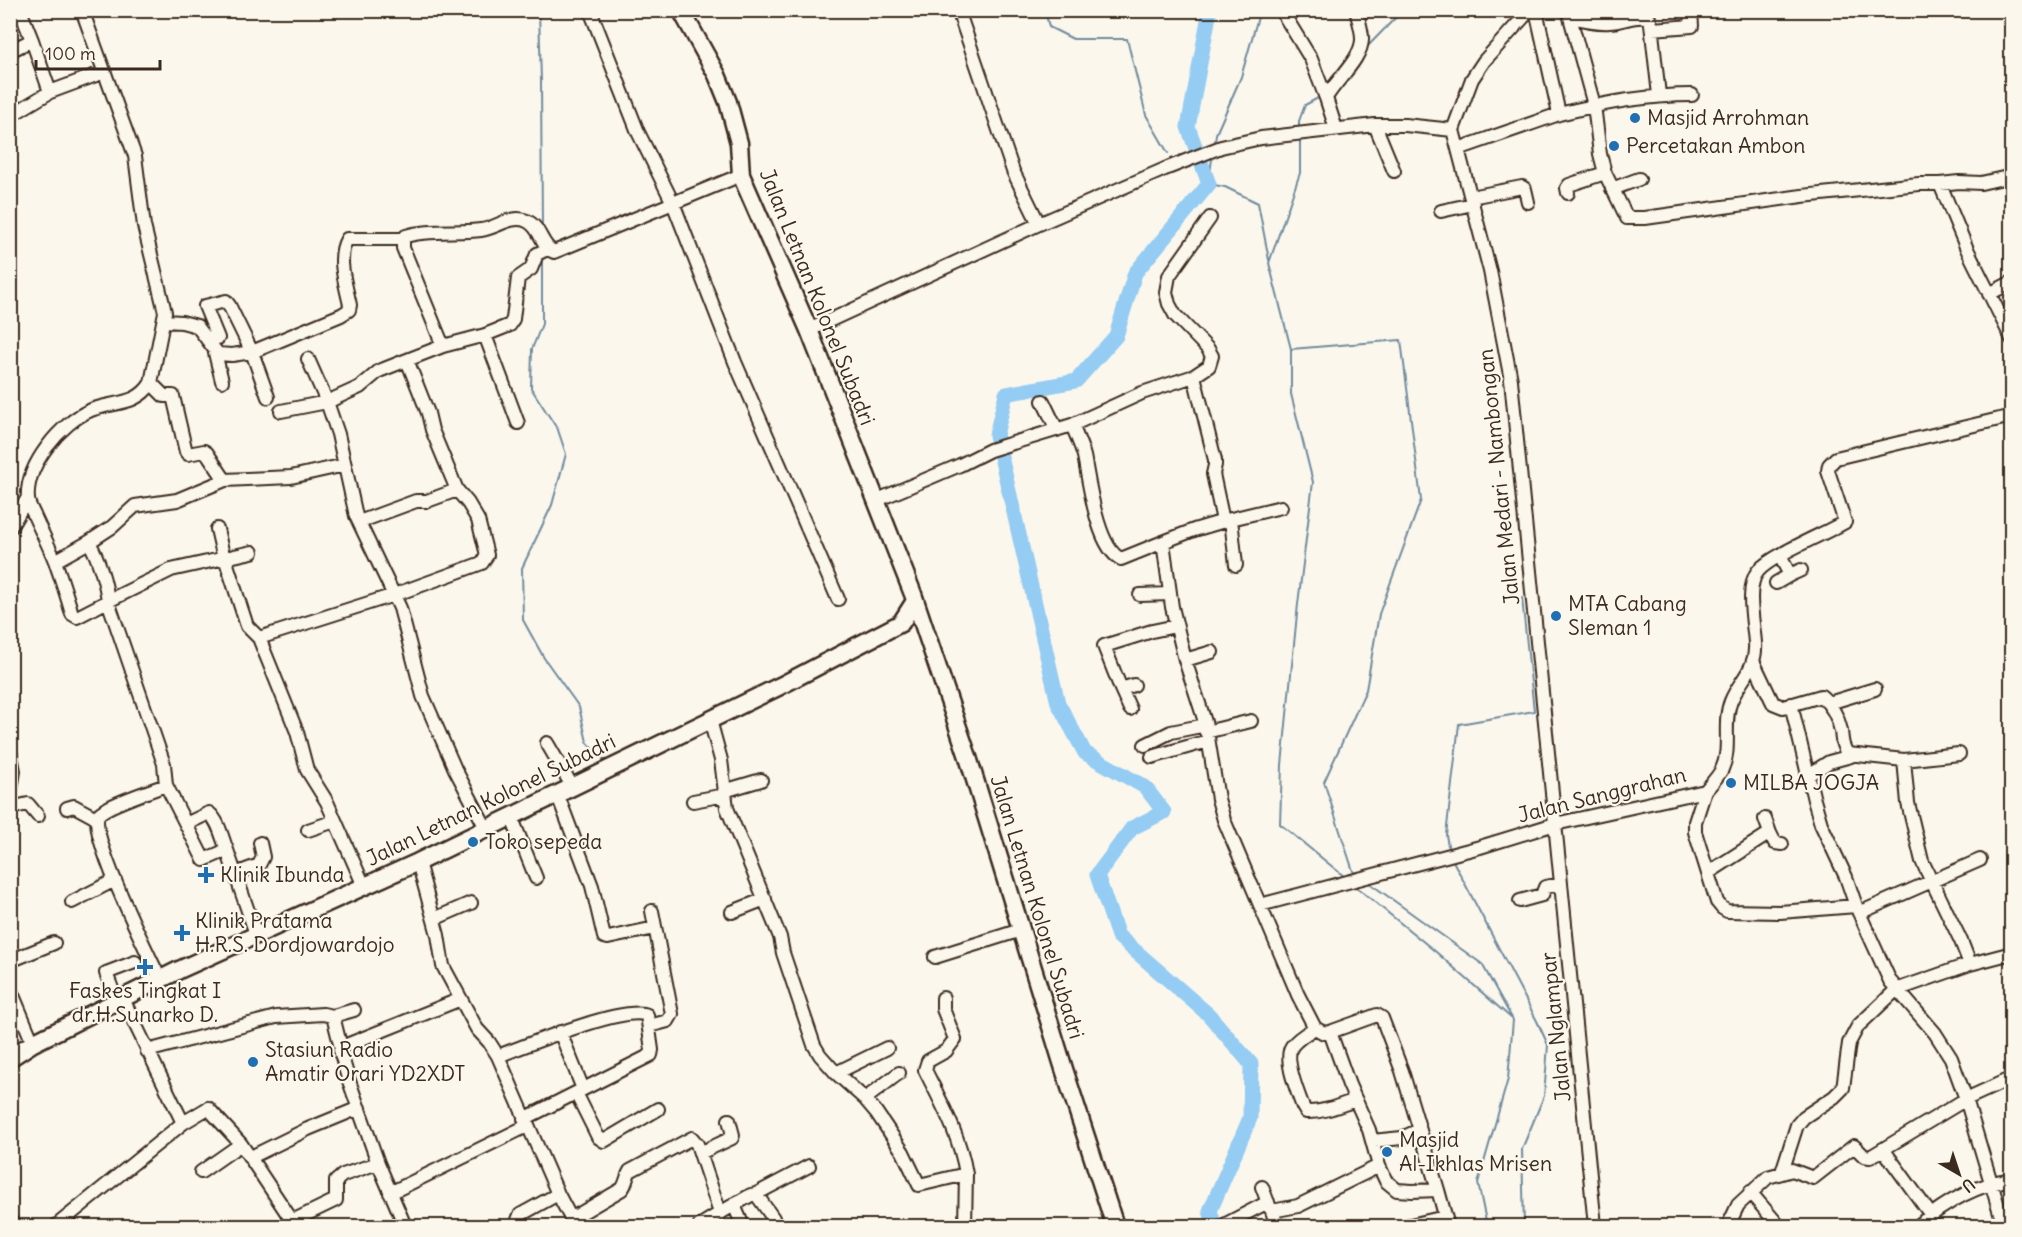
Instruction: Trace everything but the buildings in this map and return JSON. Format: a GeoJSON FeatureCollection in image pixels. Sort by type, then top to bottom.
{"type":"FeatureCollection","features":[{"type":"Feature","properties":{"kind":"main road","name":"Jalan Letnan Kolonel Subadri"},"geometry":{"type":"LineString","coordinates":[[681,10],[717,75],[728,102],[739,143],[741,175],[809,330],[915,601],[968,757],[1115,1227]]}},
{"type":"Feature","properties":{"kind":"main road"},"geometry":{"type":"LineString","coordinates":[[901,623],[915,601]]}},
{"type":"Feature","properties":{"kind":"main road"},"geometry":{"type":"LineString","coordinates":[[901,623],[921,619]]}},
{"type":"Feature","properties":{"kind":"main road","name":"Jalan Letnan Kolonel Subadri"},"geometry":{"type":"LineString","coordinates":[[10,1058],[33,1043],[160,979],[418,862],[710,720],[901,623]]}},
{"type":"Feature","properties":{"kind":"street"},"geometry":{"type":"LineString","coordinates":[[10,528],[27,500],[32,470],[36,461],[47,447],[78,417],[94,409],[123,404],[136,399],[146,390],[151,383],[165,321],[165,312],[144,226],[135,156],[82,10]]}},
{"type":"Feature","properties":{"kind":"street"},"geometry":{"type":"LineString","coordinates":[[590,10],[638,132],[673,203],[735,362],[838,600]]}},
{"type":"Feature","properties":{"kind":"street"},"geometry":{"type":"LineString","coordinates":[[958,10],[1014,171],[1039,224]]}},
{"type":"Feature","properties":{"kind":"street"},"geometry":{"type":"LineString","coordinates":[[1281,10],[1311,59],[1336,129]]}},
{"type":"Feature","properties":{"kind":"street"},"geometry":{"type":"LineString","coordinates":[[1326,99],[1362,45],[1356,10]]}},
{"type":"Feature","properties":{"kind":"street"},"geometry":{"type":"LineString","coordinates":[[809,330],[1039,224],[1208,152],[1261,138],[1375,124],[1405,124],[1453,130],[1472,79],[1484,61],[1530,10]]}},
{"type":"Feature","properties":{"kind":"street"},"geometry":{"type":"LineString","coordinates":[[1536,10],[1559,114]]}},
{"type":"Feature","properties":{"kind":"street"},"geometry":{"type":"LineString","coordinates":[[1652,29],[1692,26],[1691,10]]}},
{"type":"Feature","properties":{"kind":"street"},"geometry":{"type":"LineString","coordinates":[[1570,14],[1598,22],[1645,16],[1650,21],[1652,29],[1659,95]]}},
{"type":"Feature","properties":{"kind":"street"},"geometry":{"type":"LineString","coordinates":[[1570,14],[1594,105],[1600,154],[1605,173],[1627,218],[1914,184],[1981,183],[2011,176]]}},
{"type":"Feature","properties":{"kind":"street"},"geometry":{"type":"LineString","coordinates":[[17,15],[32,40],[50,92]]}},
{"type":"Feature","properties":{"kind":"street"},"geometry":{"type":"LineString","coordinates":[[10,51],[32,40]]}},
{"type":"Feature","properties":{"kind":"street"},"geometry":{"type":"LineString","coordinates":[[10,116],[50,92],[104,72]]}},
{"type":"Feature","properties":{"kind":"street"},"geometry":{"type":"LineString","coordinates":[[1458,149],[1559,114],[1594,105],[1659,95],[1692,95]]}},
{"type":"Feature","properties":{"kind":"street"},"geometry":{"type":"LineString","coordinates":[[1375,124],[1394,171]]}},
{"type":"Feature","properties":{"kind":"street","name":"Jalan Medari - Nambongan"},"geometry":{"type":"LineString","coordinates":[[1453,130],[1490,271],[1511,380],[1555,824]]}},
{"type":"Feature","properties":{"kind":"street"},"geometry":{"type":"LineString","coordinates":[[1568,193],[1569,185],[1605,173]]}},
{"type":"Feature","properties":{"kind":"street"},"geometry":{"type":"LineString","coordinates":[[215,353],[232,355],[252,352],[349,310],[343,271],[343,247],[347,239],[403,238],[409,234],[480,230],[512,219],[525,220],[532,224],[548,249],[554,252],[741,175]]}},
{"type":"Feature","properties":{"kind":"street"},"geometry":{"type":"LineString","coordinates":[[1612,189],[1639,179]]}},
{"type":"Feature","properties":{"kind":"street"},"geometry":{"type":"LineString","coordinates":[[1940,184],[1967,249],[2012,339]]}},
{"type":"Feature","properties":{"kind":"street"},"geometry":{"type":"LineString","coordinates":[[1441,211],[1522,187],[1525,189],[1528,202]]}},
{"type":"Feature","properties":{"kind":"street"},"geometry":{"type":"LineString","coordinates":[[875,501],[990,450],[1072,425],[1142,393],[1194,376],[1209,366],[1213,360],[1208,349],[1175,315],[1166,292],[1169,276],[1210,218]]}},
{"type":"Feature","properties":{"kind":"street"},"geometry":{"type":"LineString","coordinates":[[403,238],[403,248],[443,346]]}},
{"type":"Feature","properties":{"kind":"street"},"geometry":{"type":"LineString","coordinates":[[281,411],[327,402],[360,387],[379,371],[443,346],[485,335],[510,325],[513,319],[518,278],[531,269],[537,254],[548,249]]}},
{"type":"Feature","properties":{"kind":"street"},"geometry":{"type":"LineString","coordinates":[[1989,294],[2012,282]]}},
{"type":"Feature","properties":{"kind":"street"},"geometry":{"type":"LineString","coordinates":[[218,338],[205,306],[222,300],[229,305],[252,352],[268,397]]}},
{"type":"Feature","properties":{"kind":"street"},"geometry":{"type":"LineString","coordinates":[[165,321],[197,326],[206,336],[215,353],[222,381]]}},
{"type":"Feature","properties":{"kind":"street"},"geometry":{"type":"LineString","coordinates":[[485,335],[518,423]]}},
{"type":"Feature","properties":{"kind":"street"},"geometry":{"type":"LineString","coordinates":[[308,359],[327,402],[359,522],[400,608],[423,696],[455,770],[486,828]]}},
{"type":"Feature","properties":{"kind":"street"},"geometry":{"type":"LineString","coordinates":[[259,638],[394,595],[482,563],[486,558],[486,544],[478,520],[457,490],[407,360]]}},
{"type":"Feature","properties":{"kind":"street"},"geometry":{"type":"LineString","coordinates":[[1194,376],[1215,460],[1213,474],[1227,520],[1236,565]]}},
{"type":"Feature","properties":{"kind":"street"},"geometry":{"type":"LineString","coordinates":[[151,383],[164,396],[173,396],[186,452],[188,454],[204,451],[207,453],[225,480]]}},
{"type":"Feature","properties":{"kind":"street"},"geometry":{"type":"LineString","coordinates":[[1043,401],[1057,430]]}},
{"type":"Feature","properties":{"kind":"street"},"geometry":{"type":"LineString","coordinates":[[1705,790],[1723,767],[1728,709],[1731,699],[1754,663],[1756,647],[1751,589],[1753,578],[1759,569],[1780,556],[1845,522],[1828,471],[1829,465],[1836,459],[2012,416]]}},
{"type":"Feature","properties":{"kind":"street"},"geometry":{"type":"LineString","coordinates":[[1072,425],[1084,457],[1103,538],[1114,556],[1121,559],[1194,530],[1281,507]]}},
{"type":"Feature","properties":{"kind":"street"},"geometry":{"type":"LineString","coordinates":[[55,561],[112,527],[137,505],[177,500],[225,480],[291,477],[345,465]]}},
{"type":"Feature","properties":{"kind":"street"},"geometry":{"type":"LineString","coordinates":[[359,522],[416,501],[428,501],[457,490]]}},
{"type":"Feature","properties":{"kind":"street"},"geometry":{"type":"LineString","coordinates":[[27,500],[55,561],[75,617],[171,570],[252,552]]}},
{"type":"Feature","properties":{"kind":"street"},"geometry":{"type":"LineString","coordinates":[[217,529],[224,559],[247,626],[259,638],[297,732],[307,770],[327,802],[364,886]]}},
{"type":"Feature","properties":{"kind":"street"},"geometry":{"type":"LineString","coordinates":[[89,542],[164,764],[166,785],[204,860],[227,850]]}},
{"type":"Feature","properties":{"kind":"street"},"geometry":{"type":"LineString","coordinates":[[1163,542],[1176,626],[1207,733],[1218,799],[1224,820],[1298,995],[1315,1028],[1324,1033],[1377,1015],[1382,1018],[1402,1071],[1446,1222],[1406,1227]]}},
{"type":"Feature","properties":{"kind":"street"},"geometry":{"type":"LineString","coordinates":[[1776,583],[1795,573],[1780,556]]}},
{"type":"Feature","properties":{"kind":"street"},"geometry":{"type":"LineString","coordinates":[[1140,595],[1170,594]]}},
{"type":"Feature","properties":{"kind":"street"},"geometry":{"type":"LineString","coordinates":[[1130,709],[1104,646],[1176,626]]}},
{"type":"Feature","properties":{"kind":"street"},"geometry":{"type":"LineString","coordinates":[[1185,660],[1212,652]]}},
{"type":"Feature","properties":{"kind":"street"},"geometry":{"type":"LineString","coordinates":[[1754,663],[1773,703],[1783,707],[1821,696],[1829,703],[1838,720],[1843,748],[1851,756]]}},
{"type":"Feature","properties":{"kind":"street"},"geometry":{"type":"LineString","coordinates":[[1121,689],[1134,685]]}},
{"type":"Feature","properties":{"kind":"street"},"geometry":{"type":"LineString","coordinates":[[1829,703],[1875,689]]}},
{"type":"Feature","properties":{"kind":"street"},"geometry":{"type":"LineString","coordinates":[[1791,704],[1807,776],[1821,824],[1890,981],[1935,1033],[1950,1058],[1966,1099],[2004,1227]]}},
{"type":"Feature","properties":{"kind":"street"},"geometry":{"type":"LineString","coordinates":[[710,720],[721,760],[727,808],[780,937],[783,953],[814,1045],[836,1073],[865,1099],[894,1138],[919,1185],[966,1173]]}},
{"type":"Feature","properties":{"kind":"street"},"geometry":{"type":"LineString","coordinates":[[1152,757],[1207,733],[1251,721]]}},
{"type":"Feature","properties":{"kind":"street"},"geometry":{"type":"LineString","coordinates":[[1145,745],[1171,732],[1207,733]]}},
{"type":"Feature","properties":{"kind":"street"},"geometry":{"type":"LineString","coordinates":[[547,743],[565,790],[604,937],[655,928]]}},
{"type":"Feature","properties":{"kind":"street"},"geometry":{"type":"LineString","coordinates":[[10,750],[14,771],[10,796]]}},
{"type":"Feature","properties":{"kind":"street"},"geometry":{"type":"LineString","coordinates":[[1807,776],[1829,762],[1851,756],[1904,760],[1959,754]]}},
{"type":"Feature","properties":{"kind":"street"},"geometry":{"type":"LineString","coordinates":[[1904,760],[1908,803],[1922,861],[1970,964]]}},
{"type":"Feature","properties":{"kind":"street"},"geometry":{"type":"LineString","coordinates":[[693,801],[761,780]]}},
{"type":"Feature","properties":{"kind":"street"},"geometry":{"type":"LineString","coordinates":[[160,979],[115,880],[99,838],[96,818],[99,813],[110,807],[166,785]]}},
{"type":"Feature","properties":{"kind":"street","name":"Jalan Sanggrahan"},"geometry":{"type":"LineString","coordinates":[[1260,905],[1480,847],[1555,824],[1705,790]]}},
{"type":"Feature","properties":{"kind":"street","name":"Jalan Sanggrahan"},"geometry":{"type":"LineString","coordinates":[[1705,790],[1695,822],[1695,832],[1717,902],[1727,911],[1780,912],[1858,909],[1933,881],[1980,860]]}},
{"type":"Feature","properties":{"kind":"street"},"geometry":{"type":"LineString","coordinates":[[10,808],[28,804],[38,816]]}},
{"type":"Feature","properties":{"kind":"street"},"geometry":{"type":"LineString","coordinates":[[67,808],[74,806],[96,818]]}},
{"type":"Feature","properties":{"kind":"street"},"geometry":{"type":"LineString","coordinates":[[186,824],[209,813],[216,821],[256,934]]}},
{"type":"Feature","properties":{"kind":"street"},"geometry":{"type":"LineString","coordinates":[[511,816],[536,878]]}},
{"type":"Feature","properties":{"kind":"street"},"geometry":{"type":"LineString","coordinates":[[1764,819],[1775,843],[1782,844]]}},
{"type":"Feature","properties":{"kind":"street"},"geometry":{"type":"LineString","coordinates":[[308,830],[335,821]]}},
{"type":"Feature","properties":{"kind":"street","name":"Jalan Nglampar"},"geometry":{"type":"LineString","coordinates":[[1555,824],[1595,1227]]}},
{"type":"Feature","properties":{"kind":"street"},"geometry":{"type":"LineString","coordinates":[[1708,873],[1770,833]]}},
{"type":"Feature","properties":{"kind":"street"},"geometry":{"type":"LineString","coordinates":[[234,874],[259,865],[263,856],[260,843]]}},
{"type":"Feature","properties":{"kind":"street"},"geometry":{"type":"LineString","coordinates":[[418,862],[434,919],[443,966],[477,1029],[498,1056],[525,1122],[573,1223],[622,1189],[627,1183],[630,1171],[692,1138],[697,1143],[700,1153],[710,1221],[751,1195],[757,1196],[800,1179]]}},
{"type":"Feature","properties":{"kind":"street"},"geometry":{"type":"LineString","coordinates":[[72,902],[115,880]]}},
{"type":"Feature","properties":{"kind":"street"},"geometry":{"type":"LineString","coordinates":[[1520,901],[1542,896],[1545,887],[1561,884]]}},
{"type":"Feature","properties":{"kind":"street"},"geometry":{"type":"LineString","coordinates":[[732,912],[765,899]]}},
{"type":"Feature","properties":{"kind":"street"},"geometry":{"type":"LineString","coordinates":[[434,919],[471,903]]}},
{"type":"Feature","properties":{"kind":"street"},"geometry":{"type":"LineString","coordinates":[[649,1026],[668,1021],[672,1014],[652,911]]}},
{"type":"Feature","properties":{"kind":"street"},"geometry":{"type":"LineString","coordinates":[[934,957],[1021,930]]}},
{"type":"Feature","properties":{"kind":"street"},"geometry":{"type":"LineString","coordinates":[[10,961],[54,943]]}},
{"type":"Feature","properties":{"kind":"street"},"geometry":{"type":"LineString","coordinates":[[1782,1172],[1797,1125],[1834,1098],[1843,1088],[1848,1050],[1855,1030],[1896,990],[1970,964],[2012,953]]}},
{"type":"Feature","properties":{"kind":"street"},"geometry":{"type":"LineString","coordinates":[[135,962],[105,973],[183,1123]]}},
{"type":"Feature","properties":{"kind":"street"},"geometry":{"type":"LineString","coordinates":[[10,988],[33,1043]]}},
{"type":"Feature","properties":{"kind":"street"},"geometry":{"type":"LineString","coordinates":[[943,998],[943,1009],[955,1039],[946,1051],[928,1061],[925,1070],[954,1128],[963,1152],[966,1173],[965,1227]]}},
{"type":"Feature","properties":{"kind":"street"},"geometry":{"type":"LineString","coordinates":[[341,1048],[460,999]]}},
{"type":"Feature","properties":{"kind":"street"},"geometry":{"type":"LineString","coordinates":[[147,1051],[276,1017],[323,1014],[333,1016],[354,1010]]}},
{"type":"Feature","properties":{"kind":"street"},"geometry":{"type":"LineString","coordinates":[[390,1193],[651,1055],[647,1015],[629,1013],[560,1032],[498,1056]]}},
{"type":"Feature","properties":{"kind":"street"},"geometry":{"type":"LineString","coordinates":[[333,1016],[340,1052],[359,1108],[378,1163],[405,1227]]}},
{"type":"Feature","properties":{"kind":"street"},"geometry":{"type":"LineString","coordinates":[[1315,1028],[1300,1038],[1290,1048],[1288,1055],[1303,1107],[1306,1112],[1310,1113],[1356,1100]]}},
{"type":"Feature","properties":{"kind":"street"},"geometry":{"type":"LineString","coordinates":[[560,1032],[598,1137],[604,1141],[658,1109]]}},
{"type":"Feature","properties":{"kind":"street"},"geometry":{"type":"LineString","coordinates":[[1330,1032],[1386,1181],[1397,1190],[1438,1190]]}},
{"type":"Feature","properties":{"kind":"street"},"geometry":{"type":"LineString","coordinates":[[836,1073],[887,1048]]}},
{"type":"Feature","properties":{"kind":"street"},"geometry":{"type":"LineString","coordinates":[[865,1099],[899,1073]]}},
{"type":"Feature","properties":{"kind":"street"},"geometry":{"type":"LineString","coordinates":[[1728,1227],[1738,1205],[1768,1177],[1792,1170],[1813,1178],[1851,1147],[1856,1146],[1866,1157],[1966,1099],[2012,1078]]}},
{"type":"Feature","properties":{"kind":"street"},"geometry":{"type":"LineString","coordinates":[[56,1227],[183,1123],[208,1108],[242,1144],[251,1157],[288,1224],[336,1200],[336,1181],[343,1175],[378,1163]]}},
{"type":"Feature","properties":{"kind":"street"},"geometry":{"type":"LineString","coordinates":[[251,1157],[308,1129],[359,1108]]}},
{"type":"Feature","properties":{"kind":"street"},"geometry":{"type":"LineString","coordinates":[[700,1153],[732,1138],[729,1120]]}},
{"type":"Feature","properties":{"kind":"street"},"geometry":{"type":"LineString","coordinates":[[1372,1142],[1402,1138],[1419,1130]]}},
{"type":"Feature","properties":{"kind":"street"},"geometry":{"type":"LineString","coordinates":[[201,1172],[242,1144]]}},
{"type":"Feature","properties":{"kind":"street"},"geometry":{"type":"LineString","coordinates":[[1882,1149],[1931,1215]]}},
{"type":"Feature","properties":{"kind":"street"},"geometry":{"type":"LineString","coordinates":[[757,1196],[809,1166]]}},
{"type":"Feature","properties":{"kind":"street"},"geometry":{"type":"LineString","coordinates":[[1221,1227],[1270,1206],[1298,1206],[1379,1166]]}},
{"type":"Feature","properties":{"kind":"street"},"geometry":{"type":"LineString","coordinates":[[1918,1227],[1931,1215],[1963,1194],[1990,1183],[2012,1179]]}},
{"type":"Feature","properties":{"kind":"street"},"geometry":{"type":"LineString","coordinates":[[1262,1187],[1277,1227]]}},
{"type":"Feature","properties":{"kind":"street"},"geometry":{"type":"LineString","coordinates":[[1750,1192],[1779,1227]]}},
{"type":"Feature","properties":{"kind":"street"},"geometry":{"type":"LineString","coordinates":[[519,1227],[520,1215],[558,1194]]}},
{"type":"Feature","properties":{"kind":"street"},"geometry":{"type":"LineString","coordinates":[[757,1196],[773,1218]]}},
{"type":"Feature","properties":{"kind":"street"},"geometry":{"type":"LineString","coordinates":[[734,1205],[743,1227]]}},
{"type":"Feature","properties":{"kind":"street"},"geometry":{"type":"LineString","coordinates":[[10,1220],[14,1227]]}},
{"type":"Feature","properties":{"kind":"waterway"},"geometry":{"type":"LineString","coordinates":[[539,10],[542,226]]}},
{"type":"Feature","properties":{"kind":"waterway"},"geometry":{"type":"LineString","coordinates":[[1045,10],[1049,27],[1073,39],[1127,39],[1146,115],[1168,153]]}},
{"type":"Feature","properties":{"kind":"waterway"},"geometry":{"type":"LineString","coordinates":[[1210,10],[1188,127],[1209,184],[1135,273],[1116,336],[1076,381],[1006,394],[996,435],[1058,703],[1085,753],[1145,787],[1164,812],[1132,828],[1097,875],[1118,936],[1209,1015],[1251,1064],[1250,1118],[1210,1211],[1214,1223]]}},
{"type":"Feature","properties":{"kind":"waterway"},"geometry":{"type":"LineString","coordinates":[[1215,142],[1216,134],[1241,77],[1260,10]]}},
{"type":"Feature","properties":{"kind":"waterway"},"geometry":{"type":"LineString","coordinates":[[1365,49],[1403,10]]}},
{"type":"Feature","properties":{"kind":"waterway"},"geometry":{"type":"LineString","coordinates":[[1299,129],[1299,121],[1305,105],[1320,97]]}},
{"type":"Feature","properties":{"kind":"waterway"},"geometry":{"type":"LineString","coordinates":[[1300,137],[1300,173],[1269,263],[1291,349],[1401,340],[1421,500],[1379,614],[1366,690],[1324,782],[1353,871],[1358,875]]}},
{"type":"Feature","properties":{"kind":"waterway"},"geometry":{"type":"LineString","coordinates":[[1212,158],[1209,184],[1225,187],[1258,203],[1269,260]]}},
{"type":"Feature","properties":{"kind":"waterway"},"geometry":{"type":"LineString","coordinates":[[542,258],[542,324],[532,349],[531,388],[558,430],[566,454],[552,505],[522,568],[523,620],[544,658],[579,707],[587,742],[606,762]]}},
{"type":"Feature","properties":{"kind":"waterway"},"geometry":{"type":"LineString","coordinates":[[1291,349],[1291,394],[1313,482],[1282,765],[1280,824],[1345,877]]}},
{"type":"Feature","properties":{"kind":"waterway"},"geometry":{"type":"LineString","coordinates":[[1449,851],[1446,835],[1459,724],[1534,711],[1522,598]]}},
{"type":"Feature","properties":{"kind":"waterway"},"geometry":{"type":"LineString","coordinates":[[1452,859],[1548,1045],[1544,1096],[1522,1149],[1524,1226]]}},
{"type":"Feature","properties":{"kind":"waterway"},"geometry":{"type":"LineString","coordinates":[[1368,882],[1482,964],[1513,1020],[1508,1079],[1478,1183],[1487,1226]]}},
{"type":"Feature","properties":{"kind":"waterway"},"geometry":{"type":"LineString","coordinates":[[1355,886],[1436,952],[1511,1018]]}},
{"type":"Feature","properties":{"kind":"place","name":"Masjid Arrohman"},"geometry":{"type":"Point","coordinates":[1635,118]}},
{"type":"Feature","properties":{"kind":"place","name":"Percetakan Ambon"},"geometry":{"type":"Point","coordinates":[1614,146]}},
{"type":"Feature","properties":{"kind":"place","name":"MTA Cabang Sleman 1"},"geometry":{"type":"Point","coordinates":[1556,616]}},
{"type":"Feature","properties":{"kind":"place","name":"MILBA JOGJA"},"geometry":{"type":"Point","coordinates":[1731,783]}},
{"type":"Feature","properties":{"kind":"place","name":"Toko sepeda"},"geometry":{"type":"Point","coordinates":[473,842]}},
{"type":"Feature","properties":{"kind":"place","name":"Klinik Ibunda"},"geometry":{"type":"Point","coordinates":[206,875]}},
{"type":"Feature","properties":{"kind":"place","name":"Klinik Pratama H.R.S. Dordjowardojo"},"geometry":{"type":"Point","coordinates":[182,933]}},
{"type":"Feature","properties":{"kind":"place","name":"Faskes Tingkat I dr.H.Sunarko D."},"geometry":{"type":"Point","coordinates":[145,967]}},
{"type":"Feature","properties":{"kind":"place","name":"Stasiun Radio Amatir Orari YD2XDT"},"geometry":{"type":"Point","coordinates":[253,1062]}},
{"type":"Feature","properties":{"kind":"place","name":"Masjid Al-Ikhlas Mrisen"},"geometry":{"type":"Point","coordinates":[1387,1152]}}]}
